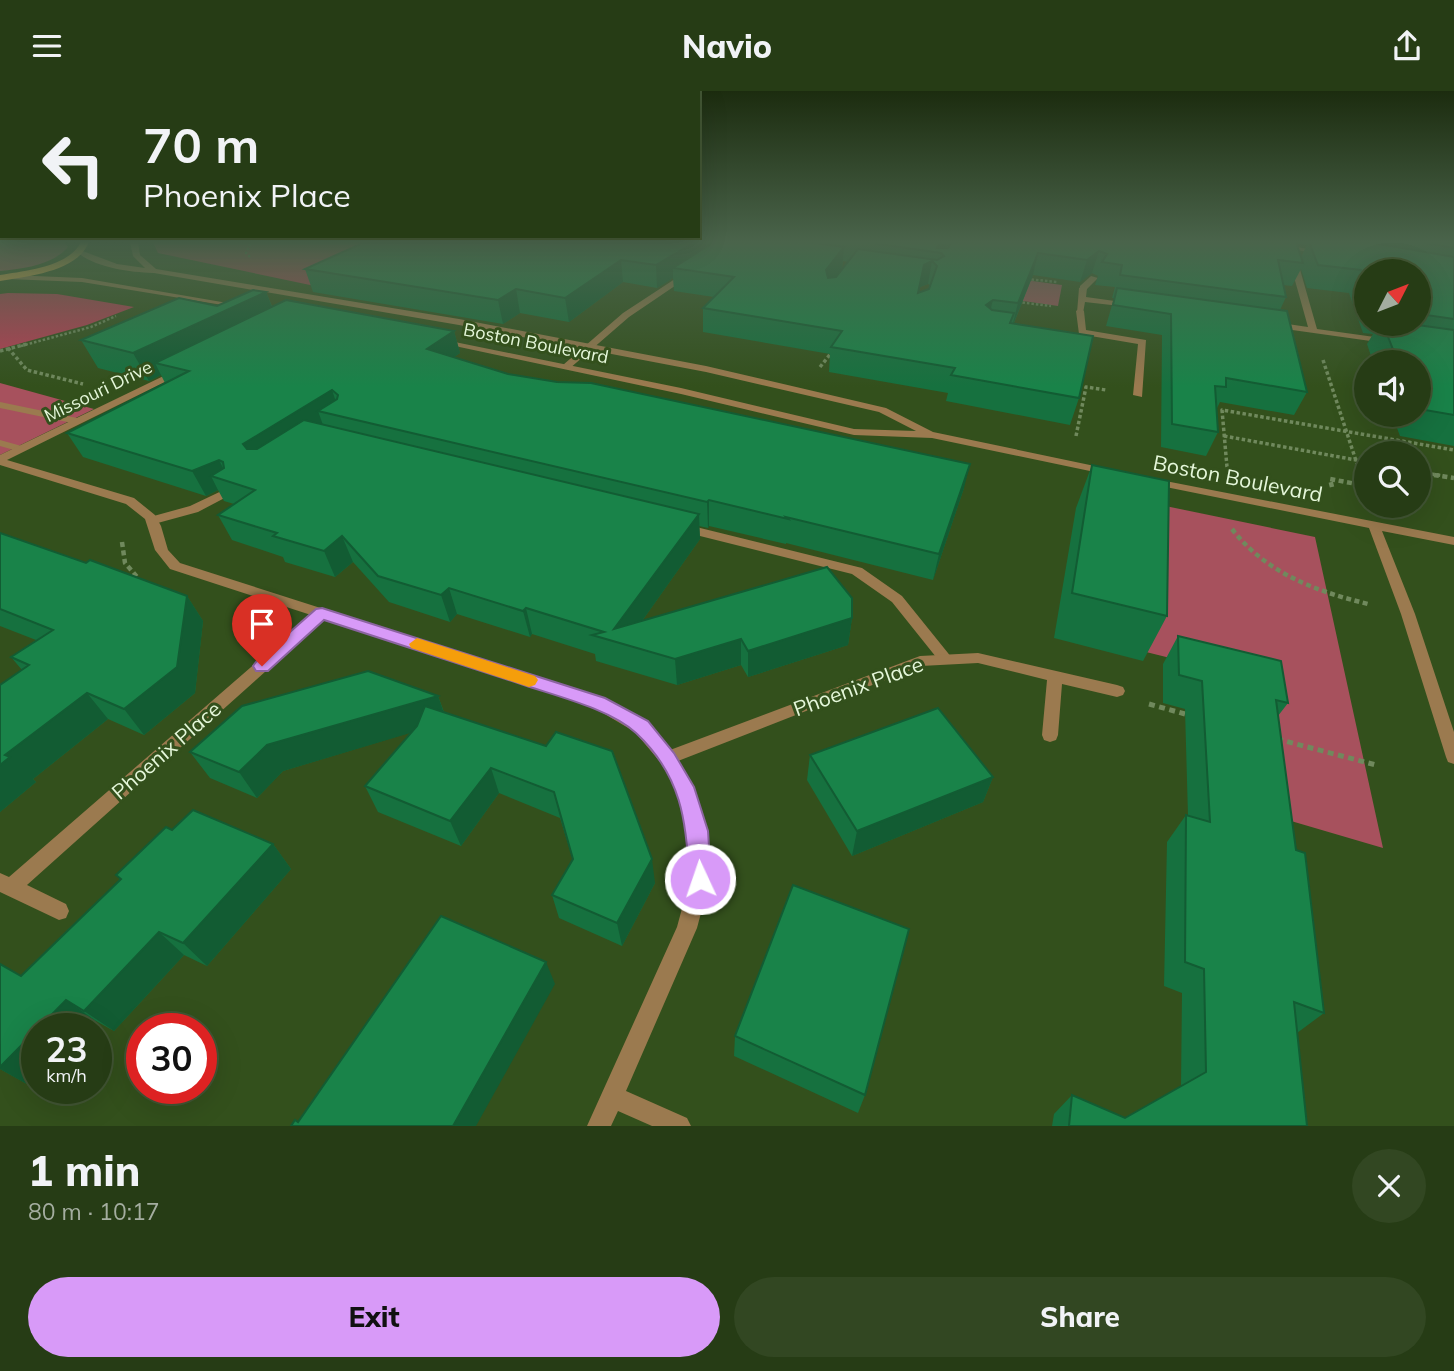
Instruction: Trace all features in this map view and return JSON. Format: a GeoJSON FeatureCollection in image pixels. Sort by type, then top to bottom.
{"type":"FeatureCollection","features":[{"type":"Feature","properties":{"kind":"street"},"geometry":{"type":"LineString","coordinates":[[146,290],[255,308]]}},
{"type":"Feature","properties":{"kind":"street","name":"Boston Boulevard"},"geometry":{"type":"LineString","coordinates":[[276,290],[706,369],[883,410],[932,435]]}},
{"type":"Feature","properties":{"kind":"street"},"geometry":{"type":"LineString","coordinates":[[566,367],[626,315],[663,290]]}},
{"type":"Feature","properties":{"kind":"street"},"geometry":{"type":"LineString","coordinates":[[1083,290],[1078,335],[1143,342],[1138,395]]}},
{"type":"Feature","properties":{"kind":"street"},"geometry":{"type":"LineString","coordinates":[[1300,290],[1313,331]]}},
{"type":"Feature","properties":{"kind":"street"},"geometry":{"type":"LineString","coordinates":[[304,309],[325,298]]}},
{"type":"Feature","properties":{"kind":"street"},"geometry":{"type":"LineString","coordinates":[[1082,299],[1133,306]]}},
{"type":"Feature","properties":{"kind":"street"},"geometry":{"type":"LineString","coordinates":[[1263,324],[1400,343]]}},
{"type":"Feature","properties":{"kind":"street","name":"Boston Boulevard"},"geometry":{"type":"LineString","coordinates":[[431,341],[681,391],[854,432],[932,435],[1454,541]]}},
{"type":"Feature","properties":{"kind":"street","name":"Missouri Drive"},"geometry":{"type":"LineString","coordinates":[[0,460],[194,365]]}},
{"type":"Feature","properties":{"kind":"street"},"geometry":{"type":"LineString","coordinates":[[0,405],[77,421]]}},
{"type":"Feature","properties":{"kind":"street"},"geometry":{"type":"LineString","coordinates":[[0,443],[21,449]]}},
{"type":"Feature","properties":{"kind":"street"},"geometry":{"type":"LineString","coordinates":[[0,460],[130,501],[145,509],[154,520],[161,551],[175,566],[599,703],[641,727],[667,758],[687,793],[698,831],[700,879],[687,928],[599,1126]]}},
{"type":"Feature","properties":{"kind":"street"},"geometry":{"type":"LineString","coordinates":[[154,520],[194,509],[230,491]]}},
{"type":"Feature","properties":{"kind":"street"},"geometry":{"type":"LineString","coordinates":[[671,525],[857,571],[897,599],[945,658]]}},
{"type":"Feature","properties":{"kind":"street"},"geometry":{"type":"LineString","coordinates":[[1374,525],[1408,614],[1454,757]]}},
{"type":"Feature","properties":{"kind":"street","name":"Phoenix Place"},"geometry":{"type":"LineString","coordinates":[[59,911],[5,884],[322,613]]}},
{"type":"Feature","properties":{"kind":"street","name":"Phoenix Place"},"geometry":{"type":"LineString","coordinates":[[667,758],[920,661],[978,658],[1117,691]]}},
{"type":"Feature","properties":{"kind":"street"},"geometry":{"type":"LineString","coordinates":[[1050,735],[1055,675]]}},
{"type":"Feature","properties":{"kind":"street"},"geometry":{"type":"LineString","coordinates":[[612,1096],[679,1126]]}},
{"type":"Feature","properties":{"kind":"path"},"geometry":{"type":"LineString","coordinates":[[1008,300],[1080,311]]}},
{"type":"Feature","properties":{"kind":"path"},"geometry":{"type":"LineString","coordinates":[[0,351],[91,327],[116,316]]}},
{"type":"Feature","properties":{"kind":"path"},"geometry":{"type":"LineString","coordinates":[[814,376],[838,344]]}},
{"type":"Feature","properties":{"kind":"path"},"geometry":{"type":"LineString","coordinates":[[8,348],[27,370],[129,395]]}},
{"type":"Feature","properties":{"kind":"path"},"geometry":{"type":"LineString","coordinates":[[1320,351],[1354,453]]}},
{"type":"Feature","properties":{"kind":"path"},"geometry":{"type":"LineString","coordinates":[[1074,442],[1086,387],[1138,395]]}},
{"type":"Feature","properties":{"kind":"path"},"geometry":{"type":"LineString","coordinates":[[1227,471],[1222,410],[1454,450]]}},
{"type":"Feature","properties":{"kind":"path"},"geometry":{"type":"LineString","coordinates":[[1224,436],[1354,460]]}},
{"type":"Feature","properties":{"kind":"path"},"geometry":{"type":"LineString","coordinates":[[1431,474],[1454,478]]}},
{"type":"Feature","properties":{"kind":"path"},"geometry":{"type":"LineString","coordinates":[[1333,491],[1330,479],[1354,484]]}},
{"type":"Feature","properties":{"kind":"path"},"geometry":{"type":"LineString","coordinates":[[1228,522],[1249,551],[1270,566],[1340,598]]}},
{"type":"Feature","properties":{"kind":"path"},"geometry":{"type":"LineString","coordinates":[[122,535],[122,558],[127,568],[144,583]]}},
{"type":"Feature","properties":{"kind":"path"},"geometry":{"type":"LineString","coordinates":[[1270,737],[1376,765]]}},
{"type":"Feature","properties":{"kind":"shaded area"},"geometry":{"type":"Polygon","coordinates":[[[950,290],[1061,290],[1058,306],[950,290]]]}},
{"type":"Feature","properties":{"kind":"shaded area"},"geometry":{"type":"Polygon","coordinates":[[[0,294],[57,294],[134,307],[87,325],[0,349],[0,294]]]}},
{"type":"Feature","properties":{"kind":"shaded area"},"geometry":{"type":"Polygon","coordinates":[[[0,383],[94,409],[0,455],[0,383]]]}},
{"type":"Feature","properties":{"kind":"shaded area"},"geometry":{"type":"Polygon","coordinates":[[[1151,503],[1315,537],[1383,848],[1274,816],[1259,680],[1146,652],[1151,503]]]}},
{"type":"Feature","properties":{"kind":"building"},"geometry":{"type":"Polygon","coordinates":[[[252,290],[266,292],[133,353],[81,340],[179,298],[217,306],[252,290]]]}},
{"type":"Feature","properties":{"kind":"building"},"geometry":{"type":"Polygon","coordinates":[[[438,290],[514,290],[498,300],[438,290]]]}},
{"type":"Feature","properties":{"kind":"building"},"geometry":{"type":"Polygon","coordinates":[[[523,290],[576,290],[565,298],[523,290]]]}},
{"type":"Feature","properties":{"kind":"building"},"geometry":{"type":"Polygon","coordinates":[[[721,290],[919,290],[918,293],[925,290],[1023,290],[1018,303],[993,300],[986,305],[992,310],[1014,313],[1010,323],[1093,336],[1079,398],[951,375],[955,368],[831,347],[842,331],[703,308],[721,290]]]}},
{"type":"Feature","properties":{"kind":"building"},"geometry":{"type":"Polygon","coordinates":[[[1116,290],[1134,290],[1287,311],[1307,392],[1226,378],[1226,387],[1215,386],[1218,432],[1172,424],[1171,314],[1113,305],[1116,290]]]}},
{"type":"Feature","properties":{"kind":"building"},"geometry":{"type":"Polygon","coordinates":[[[1235,290],[1285,290],[1286,297],[1235,290]]]}},
{"type":"Feature","properties":{"kind":"building"},"geometry":{"type":"Polygon","coordinates":[[[1432,290],[1454,290],[1454,319],[1432,316],[1432,290]]]}},
{"type":"Feature","properties":{"kind":"building"},"geometry":{"type":"Polygon","coordinates":[[[286,300],[454,331],[427,349],[508,374],[557,382],[591,383],[970,464],[939,554],[318,411],[337,399],[338,395],[332,390],[243,444],[247,449],[257,449],[304,420],[699,514],[614,629],[827,567],[852,598],[852,618],[748,651],[741,639],[675,659],[592,635],[604,632],[526,608],[523,611],[449,588],[441,595],[378,576],[342,536],[324,551],[273,536],[277,533],[218,515],[255,490],[211,476],[224,468],[223,462],[219,460],[192,471],[67,433],[189,371],[155,363],[286,300]]]}},
{"type":"Feature","properties":{"kind":"building"},"geometry":{"type":"Polygon","coordinates":[[[1432,327],[1454,330],[1454,415],[1431,411],[1431,350],[1393,350],[1388,336],[1432,336],[1432,327]]]}},
{"type":"Feature","properties":{"kind":"building"},"geometry":{"type":"Polygon","coordinates":[[[1092,465],[1169,481],[1167,616],[1072,593],[1092,465]]]}},
{"type":"Feature","properties":{"kind":"building"},"geometry":{"type":"Polygon","coordinates":[[[0,533],[86,563],[90,560],[187,596],[177,667],[124,709],[87,693],[5,755],[10,757],[0,765],[0,685],[29,665],[11,657],[53,630],[0,609],[0,533]]]}},
{"type":"Feature","properties":{"kind":"building"},"geometry":{"type":"Polygon","coordinates":[[[1178,636],[1281,661],[1288,703],[1276,700],[1296,850],[1305,853],[1324,1013],[1294,1002],[1307,1126],[1069,1126],[1072,1095],[1125,1118],[1206,1072],[1204,969],[1185,962],[1186,815],[1210,822],[1202,681],[1179,675],[1178,636]]]}},
{"type":"Feature","properties":{"kind":"building"},"geometry":{"type":"Polygon","coordinates":[[[368,671],[438,696],[267,745],[239,772],[190,752],[242,706],[368,671]]]}},
{"type":"Feature","properties":{"kind":"building"},"geometry":{"type":"Polygon","coordinates":[[[425,706],[546,746],[556,732],[612,751],[652,859],[617,923],[552,895],[573,859],[554,792],[491,768],[450,821],[365,786],[417,726],[425,706]]]}},
{"type":"Feature","properties":{"kind":"building"},"geometry":{"type":"Polygon","coordinates":[[[938,708],[993,777],[857,831],[810,755],[938,708]]]}},
{"type":"Feature","properties":{"kind":"building"},"geometry":{"type":"Polygon","coordinates":[[[193,810],[273,844],[183,943],[159,932],[84,1011],[66,1000],[53,1013],[21,1013],[21,1046],[0,1067],[0,964],[21,976],[121,879],[116,875],[166,827],[172,830],[193,810]]]}},
{"type":"Feature","properties":{"kind":"building"},"geometry":{"type":"Polygon","coordinates":[[[793,885],[909,929],[865,1095],[735,1036],[793,885]]]}},
{"type":"Feature","properties":{"kind":"building"},"geometry":{"type":"Polygon","coordinates":[[[441,916],[546,962],[453,1126],[291,1126],[295,1120],[298,1122],[441,916]]]}},
{"type":"Feature","properties":{"kind":"slow traffic"},"geometry":{"type":"LineString","coordinates":[[417,644],[529,680]]}},
{"type":"Feature","properties":{"kind":"route"},"geometry":{"type":"LineString","coordinates":[[262,666],[322,613],[599,703],[641,727],[667,758],[687,793],[698,831],[700,879]]}}]}
